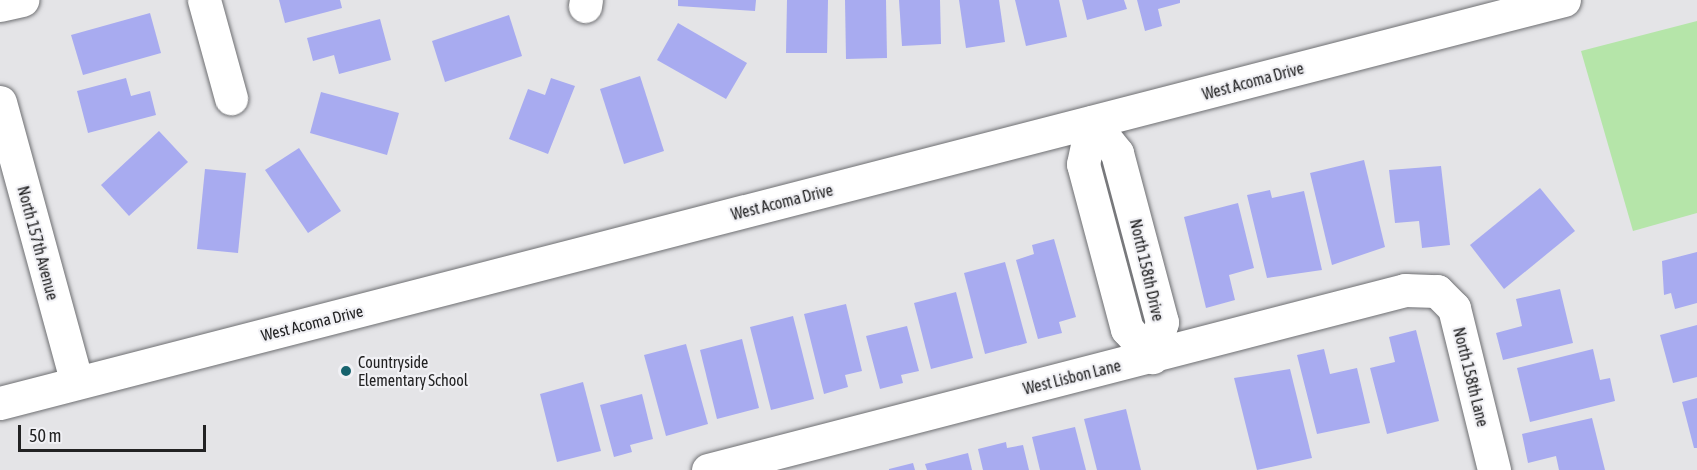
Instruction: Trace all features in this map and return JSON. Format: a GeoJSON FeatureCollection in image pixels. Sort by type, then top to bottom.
{"type":"FeatureCollection","features":[{"type":"Feature","properties":{"kind":"street"},"geometry":{"type":"LineString","coordinates":[[0,5],[22,0]]}},
{"type":"Feature","properties":{"kind":"street"},"geometry":{"type":"LineString","coordinates":[[204,0],[231,98]]}},
{"type":"Feature","properties":{"kind":"street","name":"West Acoma Drive"},"geometry":{"type":"LineString","coordinates":[[0,403],[1549,2]]}},
{"type":"Feature","properties":{"kind":"street","name":"North 157th Avenue"},"geometry":{"type":"LineString","coordinates":[[0,102],[77,383]]}},
{"type":"Feature","properties":{"kind":"street","name":"North 158th Drive"},"geometry":{"type":"LineString","coordinates":[[1092,122],[1117,153],[1162,322],[1152,357]]}},
{"type":"Feature","properties":{"kind":"street","name":"North 158th Drive"},"geometry":{"type":"LineString","coordinates":[[1092,122],[1083,164],[1127,329],[1152,357]]}},
{"type":"Feature","properties":{"kind":"street"},"geometry":{"type":"LineString","coordinates":[[1110,267],[1145,258]]}},
{"type":"Feature","properties":{"kind":"street","name":"West Lisbon Lane"},"geometry":{"type":"LineString","coordinates":[[708,470],[1405,290],[1437,291]]}},
{"type":"Feature","properties":{"kind":"street","name":"North 158th Lane"},"geometry":{"type":"LineString","coordinates":[[1437,291],[1454,308],[1494,470]]}},
{"type":"Feature","properties":{"kind":"green space"},"geometry":{"type":"Polygon","coordinates":[[[1697,21],[1697,213],[1633,231],[1581,51],[1697,21]]]}},
{"type":"Feature","properties":{"kind":"building"},"geometry":{"type":"Polygon","coordinates":[[[279,0],[340,0],[342,8],[285,23],[279,0]]]}},
{"type":"Feature","properties":{"kind":"building"},"geometry":{"type":"Polygon","coordinates":[[[678,0],[756,0],[755,11],[678,6],[678,0]]]}},
{"type":"Feature","properties":{"kind":"building"},"geometry":{"type":"Polygon","coordinates":[[[787,0],[828,0],[827,53],[786,53],[787,0]]]}},
{"type":"Feature","properties":{"kind":"building"},"geometry":{"type":"Polygon","coordinates":[[[845,0],[886,0],[887,58],[846,59],[845,0]]]}},
{"type":"Feature","properties":{"kind":"building"},"geometry":{"type":"Polygon","coordinates":[[[899,0],[940,0],[941,44],[902,46],[899,0]]]}},
{"type":"Feature","properties":{"kind":"building"},"geometry":{"type":"Polygon","coordinates":[[[959,0],[999,0],[1005,42],[966,48],[959,0]]]}},
{"type":"Feature","properties":{"kind":"building"},"geometry":{"type":"Polygon","coordinates":[[[1015,0],[1059,0],[1067,37],[1026,46],[1015,0]]]}},
{"type":"Feature","properties":{"kind":"building"},"geometry":{"type":"Polygon","coordinates":[[[1082,0],[1124,0],[1127,9],[1087,20],[1082,0]]]}},
{"type":"Feature","properties":{"kind":"building"},"geometry":{"type":"Polygon","coordinates":[[[1137,0],[1180,0],[1180,3],[1158,9],[1162,26],[1145,31],[1137,0]]]}},
{"type":"Feature","properties":{"kind":"building"},"geometry":{"type":"Polygon","coordinates":[[[150,13],[161,53],[83,75],[71,35],[150,13]]]}},
{"type":"Feature","properties":{"kind":"building"},"geometry":{"type":"Polygon","coordinates":[[[509,15],[522,56],[445,82],[432,41],[509,15]]]}},
{"type":"Feature","properties":{"kind":"building"},"geometry":{"type":"Polygon","coordinates":[[[380,19],[391,60],[339,74],[334,55],[313,61],[307,38],[380,19]]]}},
{"type":"Feature","properties":{"kind":"building"},"geometry":{"type":"Polygon","coordinates":[[[678,23],[747,63],[726,99],[657,60],[678,23]]]}},
{"type":"Feature","properties":{"kind":"building"},"geometry":{"type":"Polygon","coordinates":[[[640,76],[664,151],[624,164],[600,89],[640,76]]]}},
{"type":"Feature","properties":{"kind":"building"},"geometry":{"type":"Polygon","coordinates":[[[126,78],[131,96],[150,91],[156,115],[88,133],[77,91],[126,78]]]}},
{"type":"Feature","properties":{"kind":"building"},"geometry":{"type":"Polygon","coordinates":[[[551,78],[575,86],[548,154],[509,139],[528,89],[545,95],[551,78]]]}},
{"type":"Feature","properties":{"kind":"building"},"geometry":{"type":"Polygon","coordinates":[[[321,92],[399,113],[387,155],[310,133],[321,92]]]}},
{"type":"Feature","properties":{"kind":"building"},"geometry":{"type":"Polygon","coordinates":[[[159,131],[188,162],[129,216],[101,185],[159,131]]]}},
{"type":"Feature","properties":{"kind":"building"},"geometry":{"type":"Polygon","coordinates":[[[299,148],[341,211],[308,233],[265,170],[299,148]]]}},
{"type":"Feature","properties":{"kind":"building"},"geometry":{"type":"Polygon","coordinates":[[[1364,160],[1385,247],[1332,265],[1310,173],[1364,160]]]}},
{"type":"Feature","properties":{"kind":"building"},"geometry":{"type":"Polygon","coordinates":[[[1441,166],[1450,245],[1422,248],[1419,221],[1395,223],[1389,170],[1441,166]]]}},
{"type":"Feature","properties":{"kind":"building"},"geometry":{"type":"Polygon","coordinates":[[[205,169],[246,173],[238,253],[197,249],[205,169]]]}},
{"type":"Feature","properties":{"kind":"building"},"geometry":{"type":"Polygon","coordinates":[[[1540,188],[1575,231],[1504,289],[1470,245],[1540,188]]]}},
{"type":"Feature","properties":{"kind":"building"},"geometry":{"type":"Polygon","coordinates":[[[1270,190],[1272,198],[1304,191],[1322,270],[1267,278],[1247,195],[1270,190]]]}},
{"type":"Feature","properties":{"kind":"building"},"geometry":{"type":"Polygon","coordinates":[[[1238,203],[1254,268],[1229,275],[1235,300],[1206,308],[1184,217],[1238,203]]]}},
{"type":"Feature","properties":{"kind":"building"},"geometry":{"type":"Polygon","coordinates":[[[1054,239],[1076,317],[1059,322],[1062,333],[1038,339],[1016,260],[1034,254],[1032,245],[1054,239]]]}},
{"type":"Feature","properties":{"kind":"building"},"geometry":{"type":"Polygon","coordinates":[[[1697,252],[1697,303],[1675,309],[1671,293],[1664,295],[1662,261],[1697,252]]]}},
{"type":"Feature","properties":{"kind":"building"},"geometry":{"type":"Polygon","coordinates":[[[1005,262],[1027,343],[985,354],[964,273],[1005,262]]]}},
{"type":"Feature","properties":{"kind":"building"},"geometry":{"type":"Polygon","coordinates":[[[1560,289],[1573,343],[1503,360],[1496,333],[1522,326],[1516,299],[1560,289]]]}},
{"type":"Feature","properties":{"kind":"building"},"geometry":{"type":"Polygon","coordinates":[[[956,292],[973,358],[931,369],[914,303],[956,292]]]}},
{"type":"Feature","properties":{"kind":"building"},"geometry":{"type":"Polygon","coordinates":[[[846,304],[862,371],[845,375],[848,387],[824,394],[804,314],[846,304]]]}},
{"type":"Feature","properties":{"kind":"building"},"geometry":{"type":"Polygon","coordinates":[[[793,316],[814,399],[771,410],[750,327],[793,316]]]}},
{"type":"Feature","properties":{"kind":"building"},"geometry":{"type":"Polygon","coordinates":[[[1697,325],[1697,377],[1673,383],[1660,335],[1697,325]]]}},
{"type":"Feature","properties":{"kind":"building"},"geometry":{"type":"Polygon","coordinates":[[[907,326],[919,371],[901,375],[903,383],[880,389],[866,336],[907,326]]]}},
{"type":"Feature","properties":{"kind":"building"},"geometry":{"type":"Polygon","coordinates":[[[1416,330],[1439,421],[1387,434],[1370,368],[1395,362],[1389,337],[1416,330]]]}},
{"type":"Feature","properties":{"kind":"building"},"geometry":{"type":"Polygon","coordinates":[[[742,339],[759,408],[717,419],[700,350],[742,339]]]}},
{"type":"Feature","properties":{"kind":"building"},"geometry":{"type":"Polygon","coordinates":[[[686,344],[708,424],[666,436],[644,355],[686,344]]]}},
{"type":"Feature","properties":{"kind":"building"},"geometry":{"type":"Polygon","coordinates":[[[1324,349],[1330,374],[1357,368],[1370,423],[1317,434],[1297,355],[1324,349]]]}},
{"type":"Feature","properties":{"kind":"building"},"geometry":{"type":"Polygon","coordinates":[[[1593,349],[1600,380],[1610,378],[1615,401],[1530,422],[1517,368],[1593,349]]]}},
{"type":"Feature","properties":{"kind":"building"},"geometry":{"type":"Polygon","coordinates":[[[1290,369],[1312,458],[1257,470],[1234,378],[1290,369]]]}},
{"type":"Feature","properties":{"kind":"building"},"geometry":{"type":"Polygon","coordinates":[[[583,382],[601,451],[557,462],[540,394],[583,382]]]}},
{"type":"Feature","properties":{"kind":"building"},"geometry":{"type":"Polygon","coordinates":[[[642,394],[653,439],[630,445],[632,452],[614,457],[600,405],[642,394]]]}},
{"type":"Feature","properties":{"kind":"building"},"geometry":{"type":"Polygon","coordinates":[[[1697,398],[1697,448],[1694,448],[1682,402],[1697,398]]]}},
{"type":"Feature","properties":{"kind":"building"},"geometry":{"type":"Polygon","coordinates":[[[1126,409],[1141,470],[1097,470],[1084,419],[1126,409]]]}},
{"type":"Feature","properties":{"kind":"building"},"geometry":{"type":"Polygon","coordinates":[[[1592,418],[1605,470],[1559,470],[1556,456],[1528,463],[1522,434],[1592,418]]]}},
{"type":"Feature","properties":{"kind":"building"},"geometry":{"type":"Polygon","coordinates":[[[1075,427],[1086,470],[1040,470],[1032,437],[1075,427]]]}},
{"type":"Feature","properties":{"kind":"building"},"geometry":{"type":"Polygon","coordinates":[[[1006,442],[1007,448],[1023,445],[1029,470],[983,470],[978,449],[1006,442]]]}},
{"type":"Feature","properties":{"kind":"building"},"geometry":{"type":"Polygon","coordinates":[[[968,453],[972,470],[927,470],[925,464],[968,453]]]}},
{"type":"Feature","properties":{"kind":"building"},"geometry":{"type":"Polygon","coordinates":[[[913,463],[915,470],[889,470],[889,469],[913,463]]]}},
{"type":"Feature","properties":{"kind":"place","name":"Countryside Elementary School"},"geometry":{"type":"Point","coordinates":[346,371]}}]}
